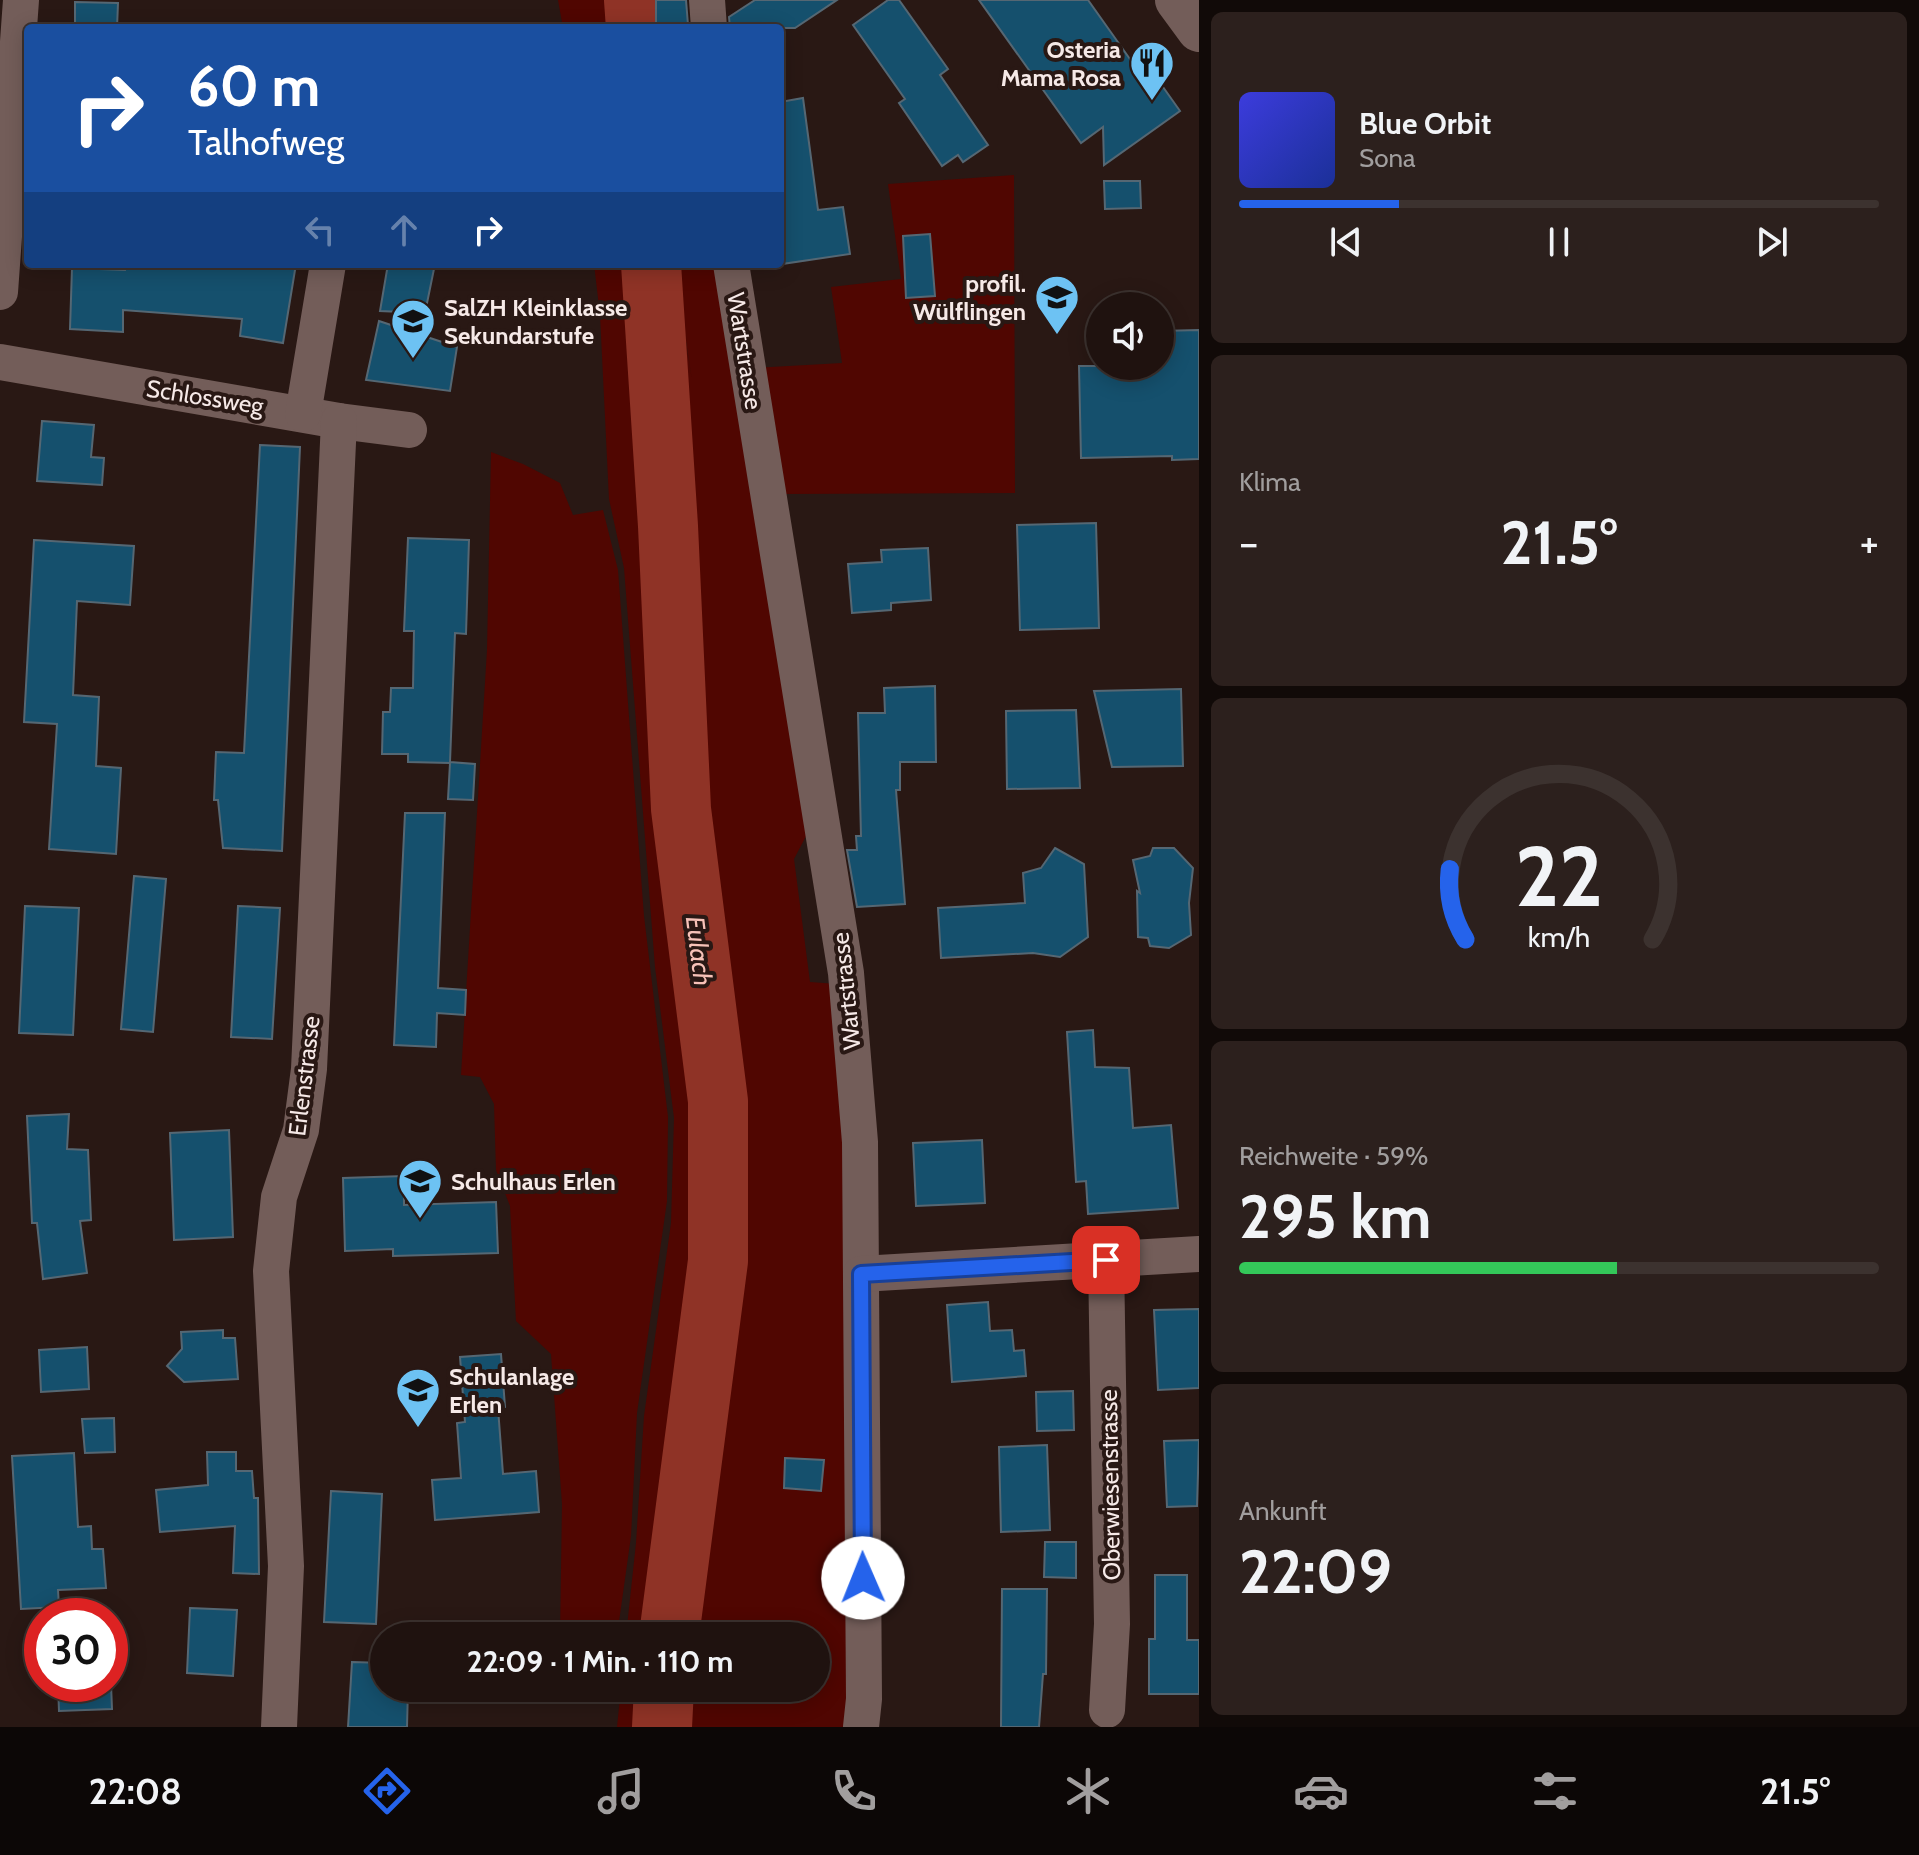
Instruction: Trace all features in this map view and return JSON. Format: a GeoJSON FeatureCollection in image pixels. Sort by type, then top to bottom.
{"type":"FeatureCollection","features":[{"type":"Feature","properties":{"kind":"street"},"geometry":{"type":"LineString","coordinates":[[0,292],[21,0]]}},
{"type":"Feature","properties":{"kind":"street"},"geometry":{"type":"LineString","coordinates":[[707,0],[709,24]]}},
{"type":"Feature","properties":{"kind":"street"},"geometry":{"type":"LineString","coordinates":[[1177,0],[1199,30]]}},
{"type":"Feature","properties":{"kind":"street"},"geometry":{"type":"LineString","coordinates":[[303,414],[327,268]]}},
{"type":"Feature","properties":{"kind":"street","name":"Wartstrasse"},"geometry":{"type":"LineString","coordinates":[[732,268],[846,973],[860,1142],[864,1699],[861,1727]]}},
{"type":"Feature","properties":{"kind":"street","name":"Schlossweg"},"geometry":{"type":"LineString","coordinates":[[0,362],[339,421],[409,430]]}},
{"type":"Feature","properties":{"kind":"street","name":"Erlenstrasse"},"geometry":{"type":"LineString","coordinates":[[279,1727],[286,1566],[271,1271],[279,1197],[301,1130],[309,1069],[339,421]]}},
{"type":"Feature","properties":{"kind":"street"},"geometry":{"type":"LineString","coordinates":[[861,1274],[1199,1254]]}},
{"type":"Feature","properties":{"kind":"street","name":"Oberwiesenstrasse"},"geometry":{"type":"LineString","coordinates":[[1106,1260],[1112,1624],[1107,1710]]}},
{"type":"Feature","properties":{"kind":"shaded area"},"geometry":{"type":"Polygon","coordinates":[[[558,0],[617,0],[619,24],[562,24],[558,0]]]}},
{"type":"Feature","properties":{"kind":"shaded area"},"geometry":{"type":"Polygon","coordinates":[[[1014,175],[1015,493],[781,494],[755,368],[842,363],[831,287],[901,279],[888,184],[1014,175]]]}},
{"type":"Feature","properties":{"kind":"shaded area"},"geometry":{"type":"Polygon","coordinates":[[[594,268],[674,268],[692,380],[675,268],[723,268],[814,821],[794,859],[810,982],[837,984],[861,1727],[617,1727],[620,1702],[830,1702],[830,1622],[628,1622],[644,1416],[671,1223],[674,1118],[655,967],[624,568],[609,499],[600,315],[594,268]]]}},
{"type":"Feature","properties":{"kind":"shaded area"},"geometry":{"type":"Polygon","coordinates":[[[491,452],[560,483],[573,515],[603,510],[618,570],[644,916],[668,1117],[667,1201],[637,1413],[631,1536],[619,1622],[560,1622],[562,1504],[551,1354],[516,1321],[510,1206],[496,1170],[494,1104],[480,1077],[461,1075],[487,650],[491,452]]]}},
{"type":"Feature","properties":{"kind":"building"},"geometry":{"type":"Polygon","coordinates":[[[656,0],[686,0],[688,24],[656,24],[656,0]]]}},
{"type":"Feature","properties":{"kind":"building"},"geometry":{"type":"Polygon","coordinates":[[[755,0],[837,0],[795,28],[784,28],[784,24],[730,24],[729,17],[755,0]]]}},
{"type":"Feature","properties":{"kind":"building"},"geometry":{"type":"Polygon","coordinates":[[[888,0],[899,0],[948,69],[940,75],[988,145],[963,162],[958,155],[942,166],[899,103],[905,99],[853,25],[888,0]]]}},
{"type":"Feature","properties":{"kind":"building"},"geometry":{"type":"Polygon","coordinates":[[[979,0],[1088,0],[1137,69],[1146,63],[1180,111],[1104,165],[1103,127],[1081,143],[979,0]]]}},
{"type":"Feature","properties":{"kind":"building"},"geometry":{"type":"Polygon","coordinates":[[[75,2],[118,3],[117,24],[75,24],[75,2]]]}},
{"type":"Feature","properties":{"kind":"building"},"geometry":{"type":"Polygon","coordinates":[[[803,98],[818,210],[843,207],[850,254],[784,264],[784,101],[803,98]]]}},
{"type":"Feature","properties":{"kind":"building"},"geometry":{"type":"Polygon","coordinates":[[[1104,181],[1140,181],[1141,208],[1105,209],[1104,181]]]}},
{"type":"Feature","properties":{"kind":"building"},"geometry":{"type":"Polygon","coordinates":[[[930,234],[935,296],[906,298],[903,236],[930,234]]]}},
{"type":"Feature","properties":{"kind":"building"},"geometry":{"type":"Polygon","coordinates":[[[72,268],[295,268],[283,343],[240,336],[242,319],[123,310],[123,332],[70,329],[72,268]]]}},
{"type":"Feature","properties":{"kind":"building"},"geometry":{"type":"Polygon","coordinates":[[[387,268],[434,268],[425,313],[380,311],[387,268]]]}},
{"type":"Feature","properties":{"kind":"building"},"geometry":{"type":"Polygon","coordinates":[[[379,321],[457,347],[450,391],[366,380],[379,321]]]}},
{"type":"Feature","properties":{"kind":"building"},"geometry":{"type":"Polygon","coordinates":[[[1199,330],[1199,459],[1172,460],[1172,456],[1081,458],[1079,366],[1086,366],[1086,380],[1174,380],[1174,331],[1199,330]]]}},
{"type":"Feature","properties":{"kind":"building"},"geometry":{"type":"Polygon","coordinates":[[[42,421],[94,425],[91,457],[104,458],[102,485],[37,481],[42,421]]]}},
{"type":"Feature","properties":{"kind":"building"},"geometry":{"type":"Polygon","coordinates":[[[260,445],[300,447],[282,851],[223,848],[218,800],[214,800],[216,752],[244,753],[260,445]]]}},
{"type":"Feature","properties":{"kind":"building"},"geometry":{"type":"Polygon","coordinates":[[[1096,523],[1099,628],[1020,630],[1017,525],[1096,523]]]}},
{"type":"Feature","properties":{"kind":"building"},"geometry":{"type":"Polygon","coordinates":[[[408,538],[469,540],[466,634],[455,633],[450,762],[475,764],[473,800],[448,799],[450,763],[408,762],[408,754],[382,754],[383,712],[390,712],[391,688],[413,688],[414,631],[404,631],[408,538]]]}},
{"type":"Feature","properties":{"kind":"building"},"geometry":{"type":"Polygon","coordinates":[[[34,540],[134,546],[130,605],[77,601],[73,695],[99,697],[96,766],[121,768],[116,854],[49,849],[57,724],[24,722],[34,540]]]}},
{"type":"Feature","properties":{"kind":"building"},"geometry":{"type":"Polygon","coordinates":[[[928,548],[931,600],[891,603],[891,610],[852,613],[848,564],[882,562],[881,550],[928,548]]]}},
{"type":"Feature","properties":{"kind":"building"},"geometry":{"type":"Polygon","coordinates":[[[935,686],[936,762],[900,762],[900,790],[896,790],[905,904],[857,907],[847,850],[857,850],[856,836],[861,836],[858,713],[885,713],[884,688],[935,686]]]}},
{"type":"Feature","properties":{"kind":"building"},"geometry":{"type":"Polygon","coordinates":[[[1181,689],[1183,766],[1112,767],[1094,691],[1181,689]]]}},
{"type":"Feature","properties":{"kind":"building"},"geometry":{"type":"Polygon","coordinates":[[[1076,710],[1080,788],[1007,789],[1006,711],[1076,710]]]}},
{"type":"Feature","properties":{"kind":"building"},"geometry":{"type":"Polygon","coordinates":[[[405,813],[445,813],[438,988],[466,990],[465,1015],[437,1013],[436,1047],[394,1045],[405,813]]]}},
{"type":"Feature","properties":{"kind":"building"},"geometry":{"type":"Polygon","coordinates":[[[1055,848],[1084,864],[1088,937],[1060,957],[1033,953],[941,958],[938,908],[1025,903],[1023,873],[1041,868],[1055,848]]]}},
{"type":"Feature","properties":{"kind":"building"},"geometry":{"type":"Polygon","coordinates":[[[1153,848],[1174,848],[1193,868],[1189,903],[1191,935],[1169,948],[1150,946],[1148,938],[1138,937],[1137,891],[1140,893],[1133,860],[1150,856],[1153,848]]]}},
{"type":"Feature","properties":{"kind":"building"},"geometry":{"type":"Polygon","coordinates":[[[134,876],[166,879],[153,1032],[121,1029],[134,876]]]}},
{"type":"Feature","properties":{"kind":"building"},"geometry":{"type":"Polygon","coordinates":[[[25,906],[79,908],[73,1035],[19,1033],[25,906]]]}},
{"type":"Feature","properties":{"kind":"building"},"geometry":{"type":"Polygon","coordinates":[[[238,906],[280,908],[272,1039],[231,1037],[238,906]]]}},
{"type":"Feature","properties":{"kind":"building"},"geometry":{"type":"Polygon","coordinates":[[[1093,1030],[1095,1067],[1129,1068],[1133,1128],[1171,1125],[1178,1208],[1088,1214],[1086,1181],[1076,1182],[1067,1032],[1093,1030]]]}},
{"type":"Feature","properties":{"kind":"building"},"geometry":{"type":"Polygon","coordinates":[[[69,1114],[67,1149],[88,1150],[91,1220],[80,1221],[87,1273],[43,1279],[37,1223],[32,1223],[27,1116],[69,1114]]]}},
{"type":"Feature","properties":{"kind":"building"},"geometry":{"type":"Polygon","coordinates":[[[229,1130],[233,1237],[174,1240],[170,1133],[229,1130]]]}},
{"type":"Feature","properties":{"kind":"building"},"geometry":{"type":"Polygon","coordinates":[[[982,1140],[985,1203],[916,1206],[913,1143],[982,1140]]]}},
{"type":"Feature","properties":{"kind":"building","name":"Schulhaus Erlen"},"geometry":{"type":"Polygon","coordinates":[[[404,1176],[404,1205],[496,1202],[498,1253],[393,1256],[393,1249],[345,1251],[343,1178],[404,1176]]]}},
{"type":"Feature","properties":{"kind":"building"},"geometry":{"type":"Polygon","coordinates":[[[988,1302],[990,1331],[1012,1330],[1014,1351],[1024,1350],[1026,1376],[952,1382],[947,1305],[988,1302]]]}},
{"type":"Feature","properties":{"kind":"building"},"geometry":{"type":"Polygon","coordinates":[[[1199,1309],[1199,1388],[1158,1390],[1154,1310],[1199,1309]]]}},
{"type":"Feature","properties":{"kind":"building"},"geometry":{"type":"Polygon","coordinates":[[[223,1330],[223,1338],[235,1338],[238,1379],[184,1382],[167,1366],[182,1349],[181,1332],[223,1330]]]}},
{"type":"Feature","properties":{"kind":"building"},"geometry":{"type":"Polygon","coordinates":[[[87,1347],[89,1389],[41,1392],[39,1350],[87,1347]]]}},
{"type":"Feature","properties":{"kind":"building"},"geometry":{"type":"Polygon","coordinates":[[[501,1354],[505,1407],[498,1408],[503,1474],[536,1471],[539,1512],[435,1520],[432,1480],[461,1478],[457,1423],[465,1422],[460,1357],[501,1354]]]}},
{"type":"Feature","properties":{"kind":"building"},"geometry":{"type":"Polygon","coordinates":[[[1073,1391],[1074,1430],[1037,1431],[1036,1392],[1073,1391]]]}},
{"type":"Feature","properties":{"kind":"building"},"geometry":{"type":"Polygon","coordinates":[[[114,1418],[115,1452],[85,1453],[82,1419],[114,1418]]]}},
{"type":"Feature","properties":{"kind":"building"},"geometry":{"type":"Polygon","coordinates":[[[1199,1440],[1197,1506],[1167,1507],[1164,1441],[1199,1440]]]}},
{"type":"Feature","properties":{"kind":"building"},"geometry":{"type":"Polygon","coordinates":[[[1047,1445],[1050,1530],[1001,1532],[999,1447],[1047,1445]]]}},
{"type":"Feature","properties":{"kind":"building"},"geometry":{"type":"Polygon","coordinates":[[[207,1452],[236,1452],[236,1471],[252,1471],[254,1498],[258,1498],[259,1574],[233,1573],[235,1526],[160,1532],[156,1490],[208,1485],[207,1452]]]}},
{"type":"Feature","properties":{"kind":"building"},"geometry":{"type":"Polygon","coordinates":[[[74,1453],[78,1527],[91,1526],[92,1549],[103,1549],[106,1588],[58,1590],[58,1598],[24,1598],[24,1609],[21,1609],[12,1456],[74,1453]]]}},
{"type":"Feature","properties":{"kind":"building"},"geometry":{"type":"Polygon","coordinates":[[[785,1458],[824,1460],[821,1491],[784,1488],[785,1458]]]}},
{"type":"Feature","properties":{"kind":"building"},"geometry":{"type":"Polygon","coordinates":[[[331,1491],[382,1494],[376,1622],[324,1622],[331,1491]]]}},
{"type":"Feature","properties":{"kind":"building"},"geometry":{"type":"Polygon","coordinates":[[[1045,1542],[1076,1542],[1076,1578],[1044,1577],[1045,1542]]]}},
{"type":"Feature","properties":{"kind":"building"},"geometry":{"type":"Polygon","coordinates":[[[1155,1575],[1187,1575],[1187,1640],[1199,1640],[1199,1694],[1149,1694],[1149,1639],[1155,1639],[1155,1575]]]}},
{"type":"Feature","properties":{"kind":"building"},"geometry":{"type":"Polygon","coordinates":[[[1002,1589],[1047,1589],[1046,1674],[1043,1674],[1039,1727],[1001,1727],[1002,1589]]]}},
{"type":"Feature","properties":{"kind":"building"},"geometry":{"type":"Polygon","coordinates":[[[190,1608],[237,1610],[233,1676],[187,1673],[190,1608]]]}},
{"type":"Feature","properties":{"kind":"building"},"geometry":{"type":"Polygon","coordinates":[[[352,1662],[370,1663],[370,1702],[408,1702],[407,1727],[348,1727],[352,1662]]]}},
{"type":"Feature","properties":{"kind":"building"},"geometry":{"type":"Polygon","coordinates":[[[59,1702],[112,1702],[112,1709],[59,1711],[59,1702]]]}},
{"type":"Feature","properties":{"kind":"waterway","name":"Eulach"},"geometry":{"type":"LineString","coordinates":[[634,0],[636,24]]}},
{"type":"Feature","properties":{"kind":"waterway","name":"Eulach"},"geometry":{"type":"LineString","coordinates":[[651,268],[668,526],[681,809],[718,1101],[718,1261],[671,1622]]}},
{"type":"Feature","properties":{"kind":"waterway","name":"Eulach"},"geometry":{"type":"LineString","coordinates":[[662,1727],[663,1702]]}},
{"type":"Feature","properties":{"kind":"place","name":"Osteria Mama Rosa"},"geometry":{"type":"Point","coordinates":[1152,102]}},
{"type":"Feature","properties":{"kind":"place","name":"profil. Wülflingen"},"geometry":{"type":"Point","coordinates":[1057,336]}},
{"type":"Feature","properties":{"kind":"place","name":"SalZH Kleinklasse Sekundarstufe"},"geometry":{"type":"Point","coordinates":[413,360]}},
{"type":"Feature","properties":{"kind":"place","name":"Schulhaus Erlen"},"geometry":{"type":"Point","coordinates":[420,1220]}},
{"type":"Feature","properties":{"kind":"place","name":"Schulanlage Erlen"},"geometry":{"type":"Point","coordinates":[418,1429]}},
{"type":"Feature","properties":{"kind":"route"},"geometry":{"type":"LineString","coordinates":[[863,1578],[861,1274],[1106,1260]]}}]}
